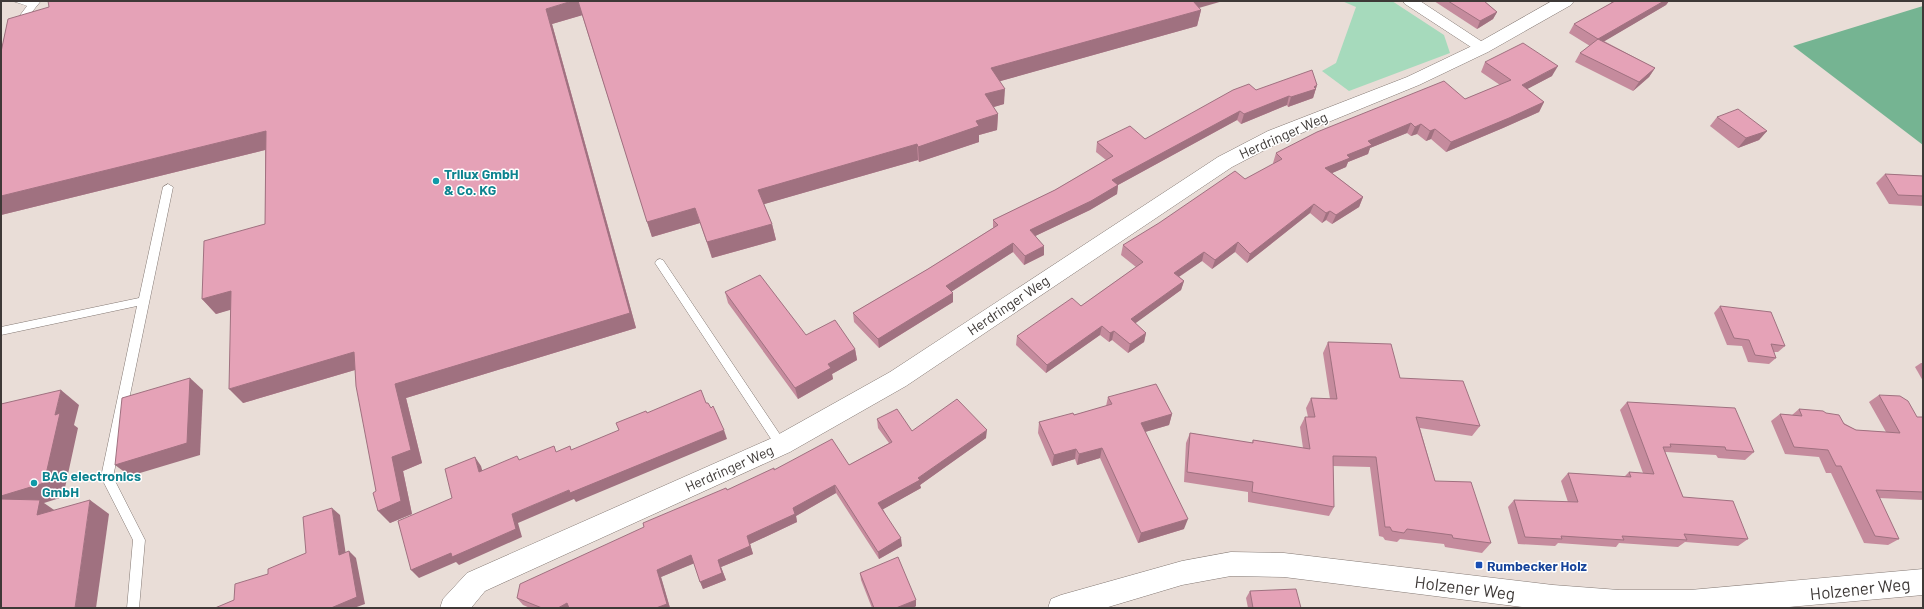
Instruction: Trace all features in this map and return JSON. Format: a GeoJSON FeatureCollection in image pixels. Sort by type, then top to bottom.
{"type":"FeatureCollection","features":[{"type":"Feature","properties":{"kind":"main road","name":"Herdringer Weg"},"geometry":{"type":"LineString","coordinates":[[452,608],[476,582],[781,445],[898,379],[1224,162],[1275,136],[1412,81],[1482,48],[1565,1]]}},
{"type":"Feature","properties":{"kind":"main road","name":"Holzener Weg"},"geometry":{"type":"LineString","coordinates":[[1061,608],[1182,573],[1232,564],[1284,565],[1553,598],[1618,603],[1784,602],[1923,582]]}},
{"type":"Feature","properties":{"kind":"street"},"geometry":{"type":"LineString","coordinates":[[1410,1],[1482,48]]}},
{"type":"Feature","properties":{"kind":"lane"},"geometry":{"type":"LineString","coordinates":[[17,1],[34,3]]}},
{"type":"Feature","properties":{"kind":"lane"},"geometry":{"type":"LineString","coordinates":[[10,34],[34,3]]}},
{"type":"Feature","properties":{"kind":"lane"},"geometry":{"type":"LineString","coordinates":[[133,608],[139,540],[107,477],[168,187]]}},
{"type":"Feature","properties":{"kind":"lane"},"geometry":{"type":"LineString","coordinates":[[660,263],[781,445]]}},
{"type":"Feature","properties":{"kind":"lane"},"geometry":{"type":"LineString","coordinates":[[1,331],[143,301]]}},
{"type":"Feature","properties":{"kind":"green space"},"geometry":{"type":"Polygon","coordinates":[[[1342,1],[1392,1],[1444,35],[1450,53],[1349,91],[1322,71],[1336,63],[1356,7],[1342,1]]]}},
{"type":"Feature","properties":{"kind":"green space"},"geometry":{"type":"Polygon","coordinates":[[[1923,6],[1923,145],[1793,46],[1923,6]]]}},
{"type":"Feature","properties":{"kind":"building","name":"Trilux GmbH & Co. KG"},"geometry":{"type":"Polygon","coordinates":[[[48,1],[572,1],[546,9],[630,313],[395,384],[411,450],[392,457],[401,501],[378,511],[373,493],[376,491],[356,386],[354,352],[229,389],[231,291],[202,299],[204,241],[265,224],[266,131],[1,196],[1,52],[8,19],[49,7],[48,1]]]}},
{"type":"Feature","properties":{"kind":"building"},"geometry":{"type":"Polygon","coordinates":[[[578,1],[1193,1],[1201,10],[991,68],[1005,89],[985,94],[998,114],[976,121],[979,126],[918,147],[917,144],[758,190],[772,224],[707,242],[695,208],[647,222],[578,1]]]}},
{"type":"Feature","properties":{"kind":"building"},"geometry":{"type":"Polygon","coordinates":[[[1448,1],[1484,1],[1497,12],[1480,21],[1448,1]]]}},
{"type":"Feature","properties":{"kind":"building"},"geometry":{"type":"Polygon","coordinates":[[[1615,1],[1664,1],[1598,39],[1574,24],[1615,1]]]}},
{"type":"Feature","properties":{"kind":"building"},"geometry":{"type":"Polygon","coordinates":[[[1598,39],[1655,68],[1639,82],[1580,53],[1598,39]]]}},
{"type":"Feature","properties":{"kind":"building"},"geometry":{"type":"Polygon","coordinates":[[[1523,43],[1558,66],[1522,85],[1544,102],[1451,142],[1435,129],[1430,131],[1421,124],[1415,127],[1411,123],[1368,141],[1372,145],[1347,155],[1350,158],[1325,168],[1363,197],[1336,215],[1330,211],[1326,213],[1314,204],[1250,254],[1238,242],[1215,260],[1204,252],[1174,273],[1184,281],[1131,319],[1146,333],[1130,344],[1114,331],[1110,333],[1102,326],[1047,365],[1017,336],[1072,298],[1081,306],[1143,262],[1123,245],[1159,223],[1235,171],[1245,179],[1282,159],[1276,153],[1317,132],[1444,81],[1465,99],[1511,80],[1485,62],[1523,43]]]}},
{"type":"Feature","properties":{"kind":"building"},"geometry":{"type":"Polygon","coordinates":[[[1312,70],[1317,85],[1314,87],[1316,89],[1291,97],[1289,96],[1244,114],[1240,111],[1112,180],[1118,185],[1091,201],[1030,230],[1044,246],[1025,256],[1013,243],[946,286],[953,293],[878,339],[853,313],[928,269],[998,225],[993,220],[1055,190],[1113,156],[1097,142],[1130,126],[1145,139],[1233,90],[1249,84],[1256,90],[1312,70]]]}},
{"type":"Feature","properties":{"kind":"building"},"geometry":{"type":"Polygon","coordinates":[[[1738,109],[1767,131],[1746,138],[1717,117],[1738,109]]]}},
{"type":"Feature","properties":{"kind":"building"},"geometry":{"type":"Polygon","coordinates":[[[1885,174],[1923,176],[1923,196],[1898,195],[1885,174]]]}},
{"type":"Feature","properties":{"kind":"building"},"geometry":{"type":"Polygon","coordinates":[[[760,275],[806,335],[835,320],[855,349],[828,364],[831,368],[795,388],[725,292],[760,275]]]}},
{"type":"Feature","properties":{"kind":"building"},"geometry":{"type":"Polygon","coordinates":[[[1720,306],[1771,312],[1785,346],[1771,344],[1776,358],[1755,355],[1749,340],[1734,338],[1720,306]]]}},
{"type":"Feature","properties":{"kind":"building"},"geometry":{"type":"Polygon","coordinates":[[[1328,342],[1391,344],[1400,378],[1463,381],[1480,426],[1416,417],[1435,481],[1471,482],[1491,543],[1453,538],[1452,535],[1407,529],[1404,533],[1392,531],[1390,527],[1385,527],[1376,457],[1333,456],[1334,507],[1252,492],[1253,482],[1187,472],[1190,433],[1253,443],[1253,440],[1310,449],[1305,417],[1315,417],[1311,398],[1337,399],[1328,342]]]}},
{"type":"Feature","properties":{"kind":"building"},"geometry":{"type":"Polygon","coordinates":[[[190,378],[187,443],[115,465],[122,398],[190,378]]]}},
{"type":"Feature","properties":{"kind":"building"},"geometry":{"type":"Polygon","coordinates":[[[1156,384],[1172,414],[1141,423],[1188,519],[1141,533],[1102,448],[1079,454],[1076,449],[1054,455],[1039,422],[1073,413],[1074,415],[1112,404],[1108,397],[1156,384]]]}},
{"type":"Feature","properties":{"kind":"building"},"geometry":{"type":"Polygon","coordinates":[[[61,390],[55,415],[60,413],[44,483],[1,496],[1,404],[61,390]]]}},
{"type":"Feature","properties":{"kind":"building"},"geometry":{"type":"Polygon","coordinates":[[[701,390],[706,403],[708,403],[711,408],[713,406],[724,430],[570,493],[569,490],[512,514],[516,529],[452,557],[451,553],[411,570],[398,521],[452,498],[445,469],[475,457],[479,472],[517,456],[519,460],[554,446],[556,452],[570,446],[571,450],[619,430],[616,423],[646,411],[647,413],[701,390]]]}},
{"type":"Feature","properties":{"kind":"building"},"geometry":{"type":"Polygon","coordinates":[[[1879,395],[1900,396],[1908,401],[1917,417],[1923,417],[1923,492],[1876,490],[1899,539],[1875,536],[1841,466],[1836,466],[1828,450],[1794,447],[1780,414],[1802,416],[1799,409],[1823,411],[1826,413],[1839,415],[1844,424],[1856,430],[1900,433],[1879,395]]]}},
{"type":"Feature","properties":{"kind":"building"},"geometry":{"type":"Polygon","coordinates":[[[957,399],[987,430],[918,478],[920,480],[878,503],[901,538],[878,552],[835,485],[793,508],[795,514],[747,536],[750,546],[718,560],[722,573],[700,582],[691,555],[657,570],[667,604],[656,608],[569,608],[567,603],[558,608],[542,608],[517,598],[520,584],[644,527],[643,523],[726,488],[727,490],[774,468],[774,470],[832,439],[849,465],[892,442],[877,419],[897,409],[912,431],[957,399]]]}},
{"type":"Feature","properties":{"kind":"building"},"geometry":{"type":"Polygon","coordinates":[[[1627,402],[1735,408],[1754,452],[1726,450],[1725,447],[1670,444],[1671,447],[1663,447],[1683,497],[1733,501],[1748,539],[1684,534],[1687,540],[1622,536],[1624,540],[1561,536],[1562,539],[1525,537],[1514,500],[1578,502],[1568,473],[1631,477],[1629,472],[1654,474],[1627,402]]]}},
{"type":"Feature","properties":{"kind":"building"},"geometry":{"type":"Polygon","coordinates":[[[1,499],[40,500],[37,515],[90,500],[75,608],[1,608],[1,499]]]}},
{"type":"Feature","properties":{"kind":"building"},"geometry":{"type":"Polygon","coordinates":[[[332,508],[339,555],[349,551],[357,597],[331,608],[215,608],[234,600],[235,584],[268,574],[268,569],[306,553],[303,517],[332,508]]]}},
{"type":"Feature","properties":{"kind":"building"},"geometry":{"type":"Polygon","coordinates":[[[898,557],[916,600],[896,608],[874,608],[860,573],[898,557]]]}},
{"type":"Feature","properties":{"kind":"building"},"geometry":{"type":"Polygon","coordinates":[[[1296,589],[1301,608],[1253,608],[1250,591],[1296,589]]]}},
{"type":"Feature","properties":{"kind":"place","name":"Trilux GmbH & Co. KG"},"geometry":{"type":"Point","coordinates":[436,181]}},
{"type":"Feature","properties":{"kind":"place","name":"BAG electronics GmbH"},"geometry":{"type":"Point","coordinates":[34,483]}},
{"type":"Feature","properties":{"kind":"place","name":"Rumbecker Holz"},"geometry":{"type":"Point","coordinates":[1479,565]}}]}
